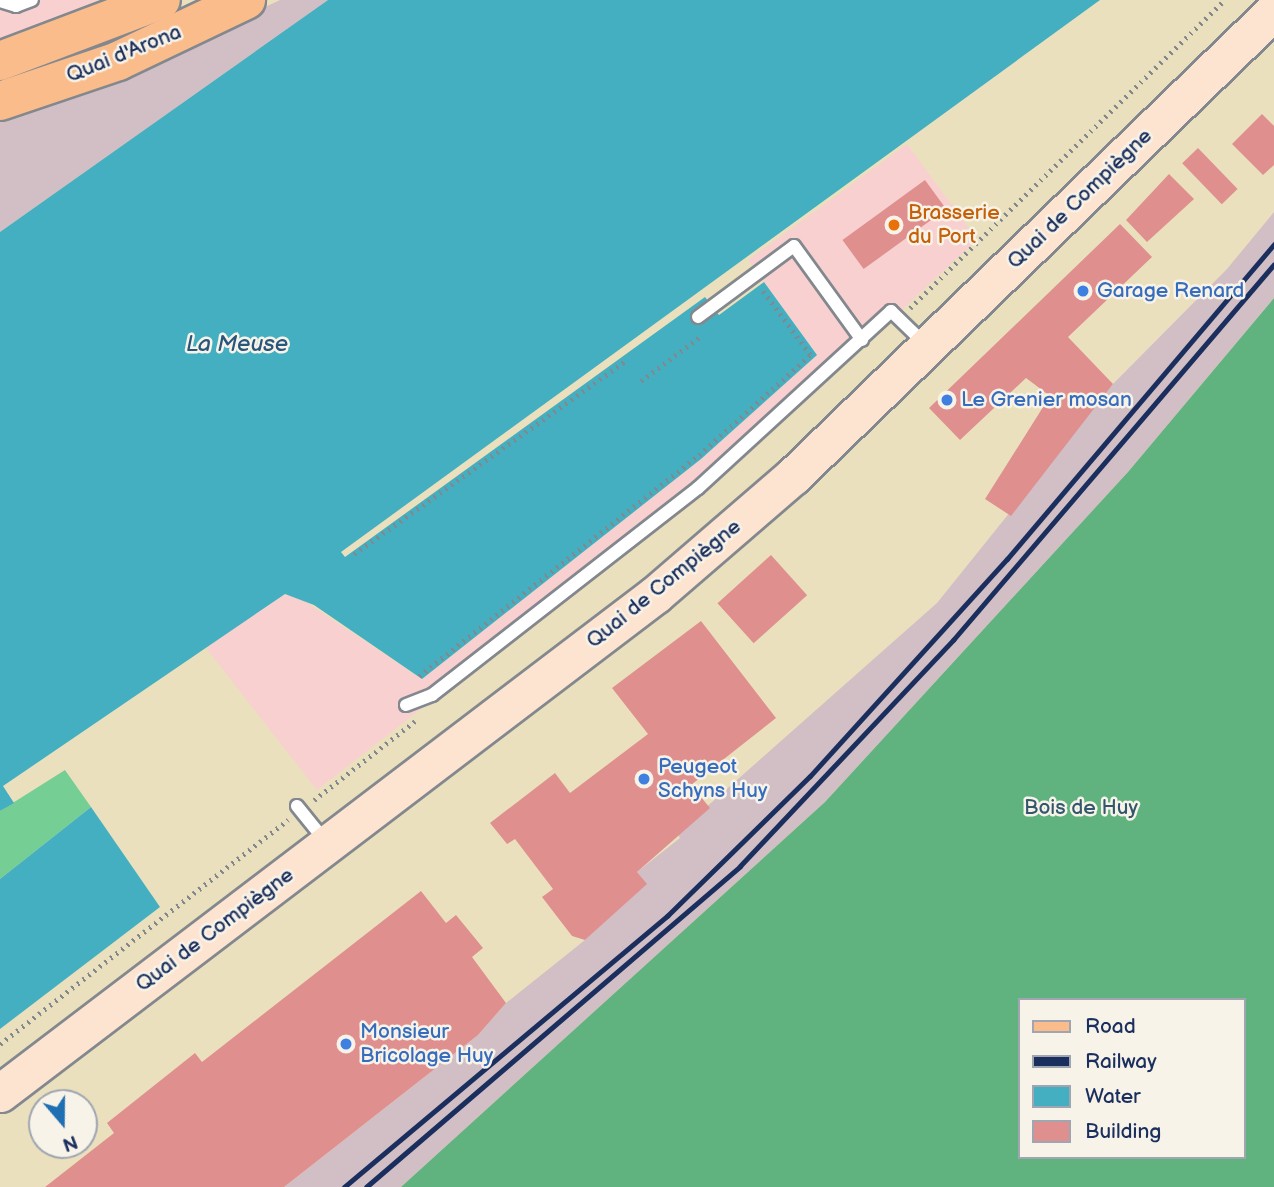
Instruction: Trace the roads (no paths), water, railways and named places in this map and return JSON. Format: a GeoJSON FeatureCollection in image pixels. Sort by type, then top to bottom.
{"type":"FeatureCollection","features":[{"type":"Feature","properties":{"kind":"main road","name":"Quai d'Arona"},"geometry":{"type":"LineString","coordinates":[[0,61],[161,0]]}},
{"type":"Feature","properties":{"kind":"main road","name":"Quai d'Arona"},"geometry":{"type":"LineString","coordinates":[[0,101],[118,61],[246,0]]}},
{"type":"Feature","properties":{"kind":"main road","name":"Quai de Compiègne"},"geometry":{"type":"LineString","coordinates":[[0,1093],[656,595],[928,347],[1274,11]]}},
{"type":"Feature","properties":{"kind":"lane"},"geometry":{"type":"LineString","coordinates":[[0,1],[16,6],[32,0]]}},
{"type":"Feature","properties":{"kind":"lane"},"geometry":{"type":"LineString","coordinates":[[698,317],[794,246],[862,340]]}},
{"type":"Feature","properties":{"kind":"lane"},"geometry":{"type":"LineString","coordinates":[[407,705],[432,695],[698,488],[891,311],[928,347]]}},
{"type":"Feature","properties":{"kind":"lane"},"geometry":{"type":"LineString","coordinates":[[297,806],[328,845]]}},
{"type":"Feature","properties":{"kind":"water","name":"La Meuse"},"geometry":{"type":"Polygon","coordinates":[[[328,0],[1100,0],[341,552],[345,557],[705,297],[719,315],[764,282],[817,355],[701,459],[422,679],[314,605],[285,594],[3,786],[14,803],[0,811],[0,232],[328,0]]]}},
{"type":"Feature","properties":{"kind":"water"},"geometry":{"type":"Polygon","coordinates":[[[91,807],[160,907],[0,1029],[0,879],[91,807]]]}},
{"type":"Feature","properties":{"kind":"railway"},"geometry":{"type":"LineString","coordinates":[[344,1187],[667,916],[810,776],[1007,559],[1274,244]]}},
{"type":"Feature","properties":{"kind":"railway"},"geometry":{"type":"LineString","coordinates":[[366,1187],[740,866],[953,640],[1274,264]]}},
{"type":"Feature","properties":{"kind":"place","name":"Brasserie du Port"},"geometry":{"type":"Point","coordinates":[894,225]}},
{"type":"Feature","properties":{"kind":"place","name":"Garage Renard"},"geometry":{"type":"Point","coordinates":[1083,291]}},
{"type":"Feature","properties":{"kind":"place","name":"Le Grenier mosan"},"geometry":{"type":"Point","coordinates":[947,400]}},
{"type":"Feature","properties":{"kind":"place","name":"Peugeot Schyns Huy"},"geometry":{"type":"Point","coordinates":[644,779]}},
{"type":"Feature","properties":{"kind":"place","name":"Monsieur Bricolage Huy"},"geometry":{"type":"Point","coordinates":[346,1044]}},
{"type":"Feature","properties":{"kind":"park label","name":"Bois de Huy"},"geometry":{"type":"Point","coordinates":[1081,808]}}]}
